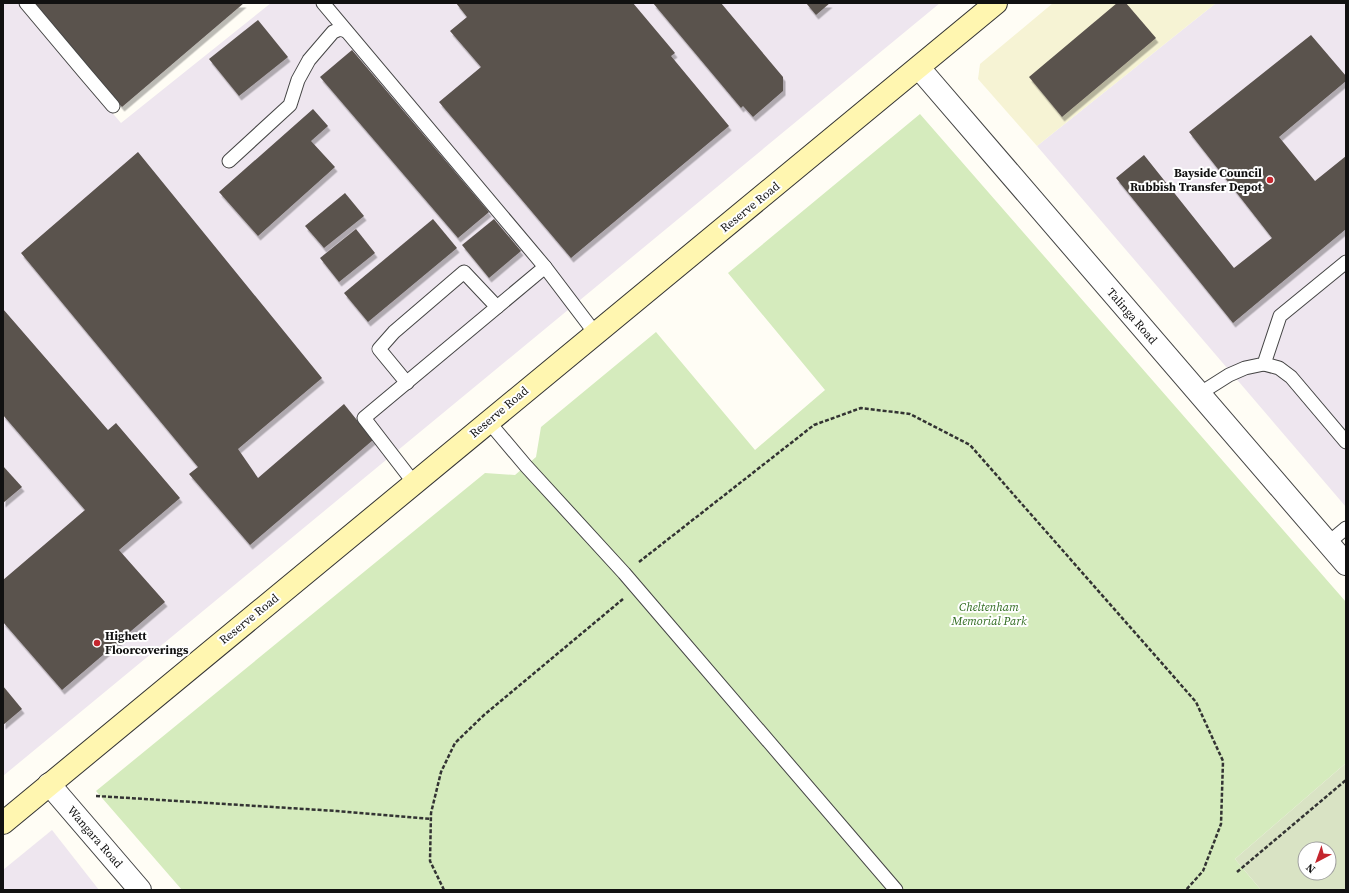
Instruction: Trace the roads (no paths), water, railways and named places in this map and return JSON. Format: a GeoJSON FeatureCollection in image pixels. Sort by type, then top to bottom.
{"type":"FeatureCollection","features":[{"type":"Feature","properties":{"kind":"street","name":"Reserve Road"},"geometry":{"type":"LineString","coordinates":[[3,823],[996,3]]}},
{"type":"Feature","properties":{"kind":"street","name":"Talinga Road"},"geometry":{"type":"LineString","coordinates":[[919,68],[1346,564]]}},
{"type":"Feature","properties":{"kind":"street","name":"Wangara Road"},"geometry":{"type":"LineString","coordinates":[[49,784],[140,890]]}},
{"type":"Feature","properties":{"kind":"lane"},"geometry":{"type":"LineString","coordinates":[[26,3],[113,106]]}},
{"type":"Feature","properties":{"kind":"lane"},"geometry":{"type":"LineString","coordinates":[[323,3],[545,267],[595,333]]}},
{"type":"Feature","properties":{"kind":"lane"},"geometry":{"type":"LineString","coordinates":[[229,161],[290,105],[298,80],[309,60],[333,32],[340,29],[346,31]]}},
{"type":"Feature","properties":{"kind":"lane"},"geometry":{"type":"LineString","coordinates":[[1264,364],[1280,316],[1346,262]]}},
{"type":"Feature","properties":{"kind":"lane"},"geometry":{"type":"LineString","coordinates":[[414,483],[364,418],[545,267]]}},
{"type":"Feature","properties":{"kind":"lane"},"geometry":{"type":"LineString","coordinates":[[407,383],[379,349],[394,332],[464,272],[497,307]]}},
{"type":"Feature","properties":{"kind":"lane"},"geometry":{"type":"LineString","coordinates":[[1200,394],[1229,375],[1245,368],[1264,364],[1279,368],[1291,377],[1346,442]]}},
{"type":"Feature","properties":{"kind":"lane"},"geometry":{"type":"LineString","coordinates":[[488,421],[526,466],[624,573],[896,890]]}},
{"type":"Feature","properties":{"kind":"lane"},"geometry":{"type":"LineString","coordinates":[[1328,543],[1346,528]]}},
{"type":"Feature","properties":{"kind":"place","name":"Bayside Council Rubbish Transfer Depot"},"geometry":{"type":"Point","coordinates":[1270,180]}},
{"type":"Feature","properties":{"kind":"place","name":"Highett Floorcoverings"},"geometry":{"type":"Point","coordinates":[97,643]}},
{"type":"Feature","properties":{"kind":"park label","name":"Cheltenham Memorial Park"},"geometry":{"type":"Point","coordinates":[989,614]}}]}
